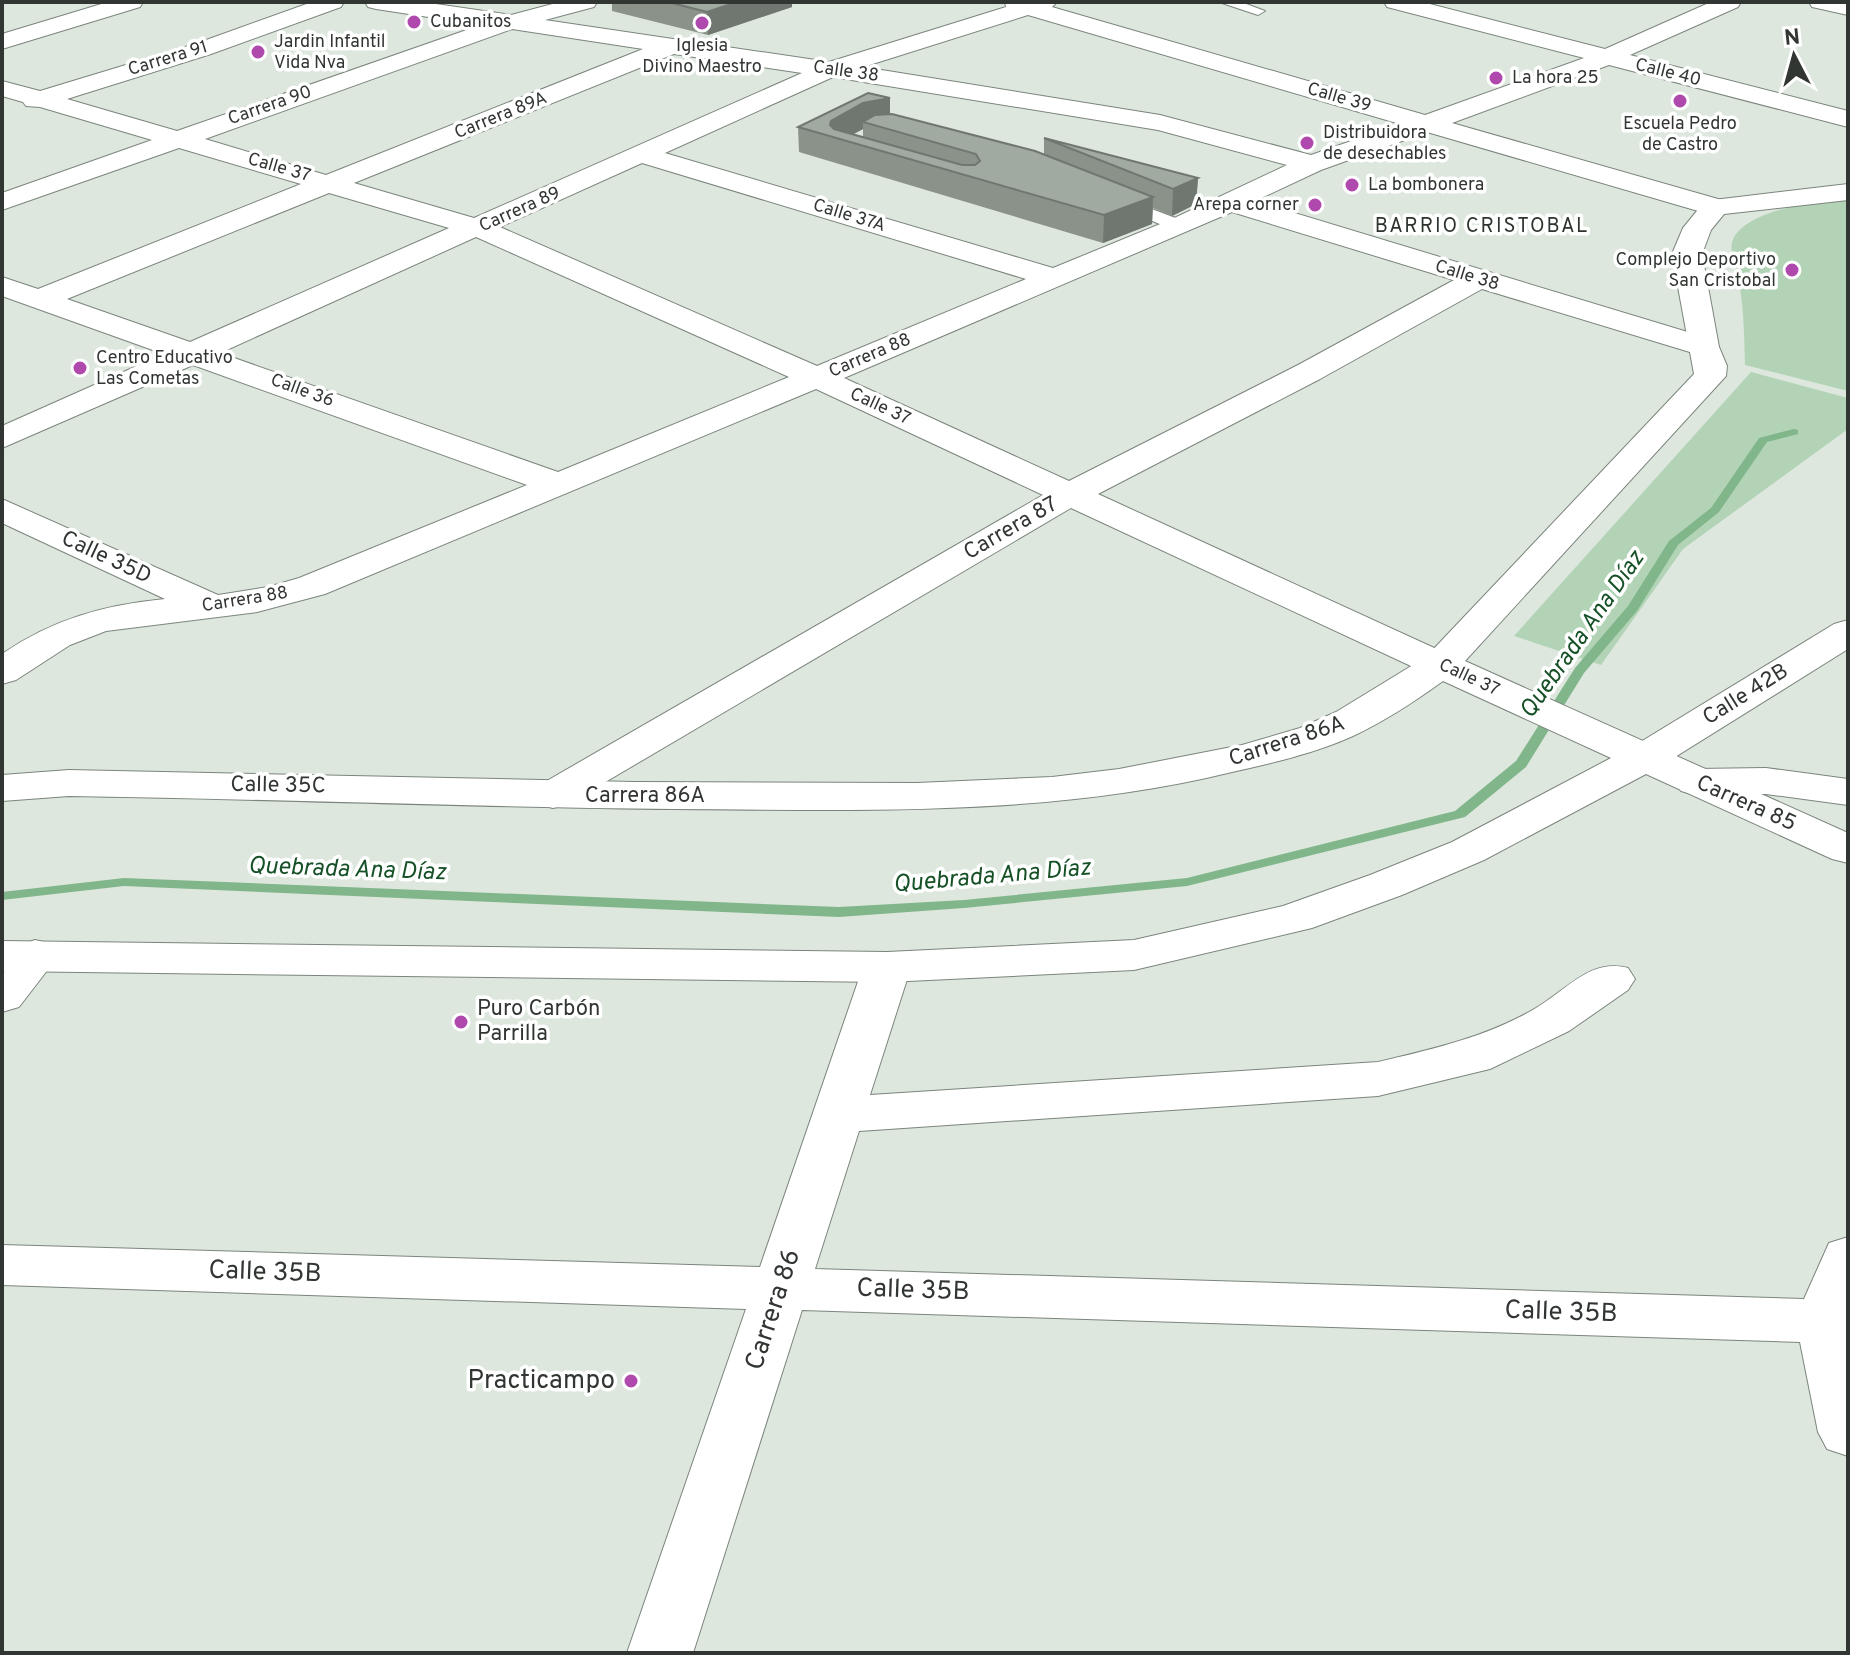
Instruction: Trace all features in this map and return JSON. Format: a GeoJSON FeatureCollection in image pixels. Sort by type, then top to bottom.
{"type":"FeatureCollection","features":[{"type":"Feature","properties":{"kind":"street"},"geometry":{"type":"LineString","coordinates":[[2,42],[132,2]]}},
{"type":"Feature","properties":{"kind":"street","name":"Carrera 91"},"geometry":{"type":"LineString","coordinates":[[2,112],[203,49],[333,2]]}},
{"type":"Feature","properties":{"kind":"street","name":"Calle 38"},"geometry":{"type":"LineString","coordinates":[[376,2],[1160,123],[1312,164]]}},
{"type":"Feature","properties":{"kind":"street","name":"Carrera 90"},"geometry":{"type":"LineString","coordinates":[[2,202],[505,24],[586,2]]}},
{"type":"Feature","properties":{"kind":"street","name":"Calle 40"},"geometry":{"type":"LineString","coordinates":[[1395,2],[1848,108]]}},
{"type":"Feature","properties":{"kind":"street","name":"Calle 40"},"geometry":{"type":"LineString","coordinates":[[1433,2],[1848,119]]}},
{"type":"Feature","properties":{"kind":"street","name":"Carrera 88"},"geometry":{"type":"LineString","coordinates":[[2,672],[34,649],[75,628],[131,615],[255,602],[295,592],[1180,226],[1312,164],[1614,54],[1730,2]]}},
{"type":"Feature","properties":{"kind":"street"},"geometry":{"type":"LineString","coordinates":[[1820,2],[1848,8]]}},
{"type":"Feature","properties":{"kind":"street","name":"Carrera 89"},"geometry":{"type":"LineString","coordinates":[[2,438],[829,70],[1028,4]]}},
{"type":"Feature","properties":{"kind":"street","name":"Calle 39"},"geometry":{"type":"LineString","coordinates":[[1028,4],[1424,124],[1715,207]]}},
{"type":"Feature","properties":{"kind":"street","name":"Carrera 89A"},"geometry":{"type":"LineString","coordinates":[[39,299],[334,184],[667,48]]}},
{"type":"Feature","properties":{"kind":"street","name":"Calle 37"},"geometry":{"type":"LineString","coordinates":[[2,88],[479,228],[818,378],[1627,750]]}},
{"type":"Feature","properties":{"kind":"street","name":"Calle 37A"},"geometry":{"type":"LineString","coordinates":[[643,155],[1054,278]]}},
{"type":"Feature","properties":{"kind":"street"},"geometry":{"type":"LineString","coordinates":[[1715,207],[1848,192]]}},
{"type":"Feature","properties":{"kind":"street","name":"Calle 38"},"geometry":{"type":"LineString","coordinates":[[1232,203],[1703,347]]}},
{"type":"Feature","properties":{"kind":"street","name":"Carrera 86A"},"geometry":{"type":"LineString","coordinates":[[553,795],[905,796],[1034,792],[1121,784],[1193,772],[1297,743],[1349,722],[1440,665],[1710,376],[1711,366],[1703,347],[1687,254],[1697,228],[1715,207]]}},
{"type":"Feature","properties":{"kind":"street","name":"Carrera 87"},"geometry":{"type":"LineString","coordinates":[[553,795],[1070,494],[1309,372],[1477,280]]}},
{"type":"Feature","properties":{"kind":"street","name":"Calle 36"},"geometry":{"type":"LineString","coordinates":[[2,286],[555,483]]}},
{"type":"Feature","properties":{"kind":"street","name":"Calle 35D"},"geometry":{"type":"LineString","coordinates":[[2,510],[211,606]]}},
{"type":"Feature","properties":{"kind":"street","name":"Calle 42B"},"geometry":{"type":"LineString","coordinates":[[1627,750],[1848,632]]}},
{"type":"Feature","properties":{"kind":"street"},"geometry":{"type":"LineString","coordinates":[[2,996],[19,955],[887,967],[1134,955],[1296,918],[1468,851],[1627,750]]}},
{"type":"Feature","properties":{"kind":"street","name":"Carrera 85"},"geometry":{"type":"LineString","coordinates":[[1627,750],[1848,850]]}},
{"type":"Feature","properties":{"kind":"street"},"geometry":{"type":"LineString","coordinates":[[1696,782],[1766,781],[1848,792]]}},
{"type":"Feature","properties":{"kind":"street","name":"Calle 35C"},"geometry":{"type":"LineString","coordinates":[[2,788],[69,783],[553,795]]}},
{"type":"Feature","properties":{"kind":"street","name":"Carrera 86"},"geometry":{"type":"LineString","coordinates":[[660,1653],[887,967]]}},
{"type":"Feature","properties":{"kind":"street"},"geometry":{"type":"LineString","coordinates":[[838,1115],[1378,1079],[1472,1057],[1552,1020],[1611,979]]}},
{"type":"Feature","properties":{"kind":"street"},"geometry":{"type":"LineString","coordinates":[[1848,1257],[1824,1321],[1848,1432]]}},
{"type":"Feature","properties":{"kind":"street","name":"Calle 35B"},"geometry":{"type":"LineString","coordinates":[[2,1265],[1824,1321]]}},
{"type":"Feature","properties":{"kind":"lane"},"geometry":{"type":"LineString","coordinates":[[1226,2],[1258,11]]}},
{"type":"Feature","properties":{"kind":"lane"},"geometry":{"type":"LineString","coordinates":[[1098,193],[1180,226]]}},
{"type":"Feature","properties":{"kind":"green space","name":"Complejo Deportivo San Cristobal"},"geometry":{"type":"Polygon","coordinates":[[[1848,197],[1848,391],[1745,365],[1741,296],[1732,250],[1738,232],[1750,222],[1782,209],[1848,197]]]}},
{"type":"Feature","properties":{"kind":"green space"},"geometry":{"type":"Polygon","coordinates":[[[1751,372],[1848,398],[1848,429],[1683,549],[1601,665],[1514,636],[1751,372]]]}},
{"type":"Feature","properties":{"kind":"building"},"geometry":{"type":"Polygon","coordinates":[[[668,2],[737,2],[707,12],[668,2]]]}},
{"type":"Feature","properties":{"kind":"building"},"geometry":{"type":"Polygon","coordinates":[[[868,93],[890,98],[863,103],[831,121],[830,125],[834,129],[962,165],[975,165],[980,161],[976,154],[863,122],[875,115],[892,114],[1035,151],[1153,197],[1104,215],[798,127],[868,93]]]}},
{"type":"Feature","properties":{"kind":"building"},"geometry":{"type":"Polygon","coordinates":[[[1044,138],[1198,178],[1173,189],[1044,138]]]}},
{"type":"Feature","properties":{"kind":"waterway","name":"Quebrada Ana Díaz"},"geometry":{"type":"LineString","coordinates":[[2,896],[124,882],[839,912],[964,904],[1187,882],[1460,814],[1521,764],[1579,671],[1633,608],[1673,543],[1715,510],[1763,440],[1794,432]]}},
{"type":"Feature","properties":{"kind":"place","name":"Cubanitos"},"geometry":{"type":"Point","coordinates":[414,22]}},
{"type":"Feature","properties":{"kind":"place","name":"Iglesia Divino Maestro"},"geometry":{"type":"Point","coordinates":[702,23]}},
{"type":"Feature","properties":{"kind":"place","name":"Jardin Infantil Vida Nva"},"geometry":{"type":"Point","coordinates":[258,52]}},
{"type":"Feature","properties":{"kind":"place","name":"La hora 25"},"geometry":{"type":"Point","coordinates":[1496,78]}},
{"type":"Feature","properties":{"kind":"place","name":"Escuela Pedro de Castro"},"geometry":{"type":"Point","coordinates":[1680,101]}},
{"type":"Feature","properties":{"kind":"place","name":"Distribuidora de desechables"},"geometry":{"type":"Point","coordinates":[1307,143]}},
{"type":"Feature","properties":{"kind":"place","name":"La bombonera"},"geometry":{"type":"Point","coordinates":[1352,185]}},
{"type":"Feature","properties":{"kind":"place","name":"Arepa corner"},"geometry":{"type":"Point","coordinates":[1315,205]}},
{"type":"Feature","properties":{"kind":"place","name":"Complejo Deportivo San Cristobal"},"geometry":{"type":"Point","coordinates":[1792,270]}},
{"type":"Feature","properties":{"kind":"place","name":"Centro Educativo Las Cometas"},"geometry":{"type":"Point","coordinates":[80,368]}},
{"type":"Feature","properties":{"kind":"place","name":"Puro Carbón Parrilla"},"geometry":{"type":"Point","coordinates":[461,1022]}},
{"type":"Feature","properties":{"kind":"place","name":"Practicampo"},"geometry":{"type":"Point","coordinates":[631,1381]}},
{"type":"Feature","properties":{"kind":"district","name":"BARRIO CRISTOBAL"},"geometry":{"type":"Point","coordinates":[1482,227]}}]}
